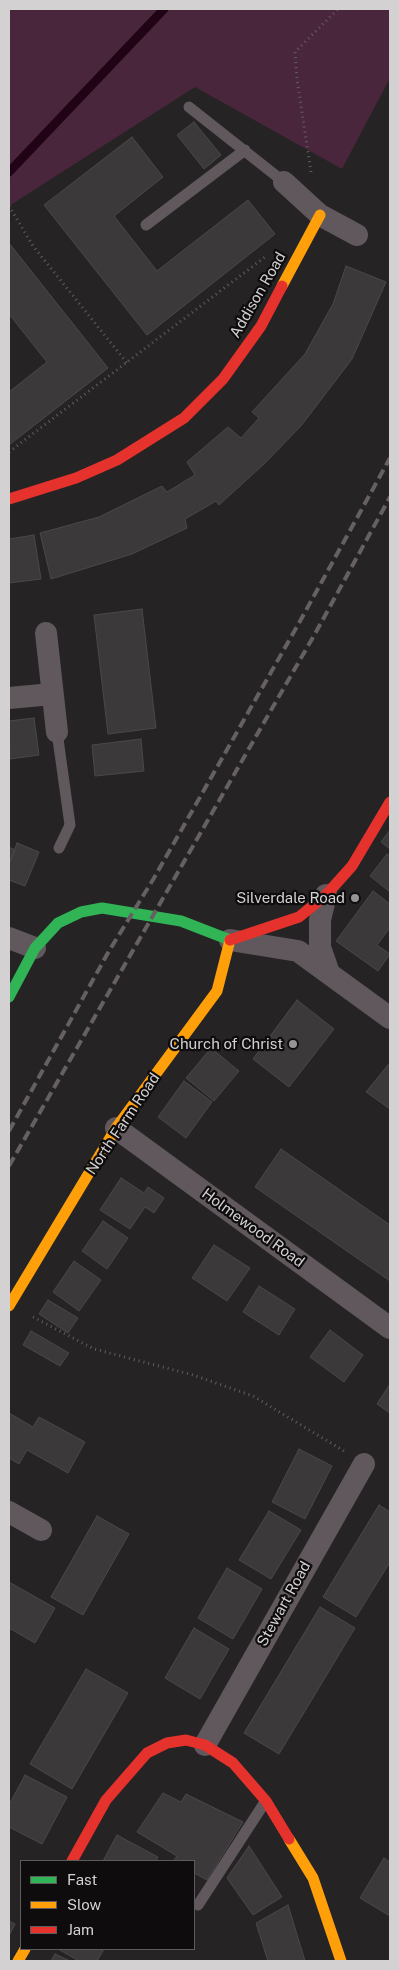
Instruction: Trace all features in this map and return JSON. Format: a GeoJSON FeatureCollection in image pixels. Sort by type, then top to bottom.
{"type":"FeatureCollection","features":[{"type":"Feature","properties":{"kind":"street"},"geometry":{"type":"LineString","coordinates":[[284,182],[320,215],[357,235]]}},
{"type":"Feature","properties":{"kind":"street","name":"Addison Road"},"geometry":{"type":"LineString","coordinates":[[9,499],[76,478],[117,460],[184,418],[223,379],[261,326],[320,215]]}},
{"type":"Feature","properties":{"kind":"street"},"geometry":{"type":"LineString","coordinates":[[46,633],[57,732]]}},
{"type":"Feature","properties":{"kind":"street"},"geometry":{"type":"LineString","coordinates":[[9,698],[52,694]]}},
{"type":"Feature","properties":{"kind":"street"},"geometry":{"type":"LineString","coordinates":[[230,940],[299,917],[326,895],[352,866],[390,802]]}},
{"type":"Feature","properties":{"kind":"street"},"geometry":{"type":"LineString","coordinates":[[326,895],[320,920],[320,947],[329,973]]}},
{"type":"Feature","properties":{"kind":"street"},"geometry":{"type":"LineString","coordinates":[[9,997],[35,948],[58,923],[81,912],[102,908],[181,921],[230,940],[298,951],[390,1018]]}},
{"type":"Feature","properties":{"kind":"street"},"geometry":{"type":"LineString","coordinates":[[9,938],[35,948]]}},
{"type":"Feature","properties":{"kind":"street","name":"North Farm Road"},"geometry":{"type":"LineString","coordinates":[[9,1305],[116,1128],[217,991],[230,940]]}},
{"type":"Feature","properties":{"kind":"street","name":"Holmewood Road"},"geometry":{"type":"LineString","coordinates":[[116,1128],[390,1328]]}},
{"type":"Feature","properties":{"kind":"street","name":"Stewart Road"},"geometry":{"type":"LineString","coordinates":[[205,1745],[364,1464]]}},
{"type":"Feature","properties":{"kind":"street"},"geometry":{"type":"LineString","coordinates":[[9,1512],[41,1530]]}},
{"type":"Feature","properties":{"kind":"street"},"geometry":{"type":"LineString","coordinates":[[73,1860],[106,1800],[147,1753],[167,1742],[186,1740],[205,1745],[233,1763],[266,1801],[313,1878],[341,1961]]}},
{"type":"Feature","properties":{"kind":"street"},"geometry":{"type":"LineString","coordinates":[[18,1961],[24,1950]]}},
{"type":"Feature","properties":{"kind":"lane"},"geometry":{"type":"LineString","coordinates":[[190,107],[284,182]]}},
{"type":"Feature","properties":{"kind":"lane"},"geometry":{"type":"LineString","coordinates":[[146,225],[245,150]]}},
{"type":"Feature","properties":{"kind":"lane"},"geometry":{"type":"LineString","coordinates":[[57,732],[70,825],[59,848]]}},
{"type":"Feature","properties":{"kind":"lane"},"geometry":{"type":"LineString","coordinates":[[198,1905],[266,1801]]}},
{"type":"Feature","properties":{"kind":"path"},"geometry":{"type":"LineString","coordinates":[[311,176],[295,52],[338,9]]}},
{"type":"Feature","properties":{"kind":"path"},"geometry":{"type":"LineString","coordinates":[[9,206],[33,246],[127,364]]}},
{"type":"Feature","properties":{"kind":"path"},"geometry":{"type":"LineString","coordinates":[[9,452],[273,251]]}},
{"type":"Feature","properties":{"kind":"path"},"geometry":{"type":"LineString","coordinates":[[9,1305],[94,1348],[193,1375],[253,1396],[364,1464]]}},
{"type":"Feature","properties":{"kind":"shaded area"},"geometry":{"type":"Polygon","coordinates":[[[9,9],[390,9],[390,78],[342,169],[195,87],[9,206],[9,9]]]}},
{"type":"Feature","properties":{"kind":"building"},"geometry":{"type":"Polygon","coordinates":[[[194,122],[221,155],[204,169],[177,135],[194,122]]]}},
{"type":"Feature","properties":{"kind":"building"},"geometry":{"type":"Polygon","coordinates":[[[132,137],[163,177],[114,216],[157,271],[248,200],[275,234],[147,335],[44,205],[132,137]]]}},
{"type":"Feature","properties":{"kind":"building"},"geometry":{"type":"Polygon","coordinates":[[[9,243],[108,368],[9,445],[9,392],[47,362],[9,314],[9,243]]]}},
{"type":"Feature","properties":{"kind":"building"},"geometry":{"type":"Polygon","coordinates":[[[346,266],[386,282],[352,359],[301,426],[264,464],[219,505],[216,501],[185,519],[187,528],[132,554],[51,579],[40,533],[99,517],[162,486],[167,492],[195,475],[187,462],[228,427],[241,438],[259,418],[252,412],[305,354],[333,304],[346,266]]]}},
{"type":"Feature","properties":{"kind":"building"},"geometry":{"type":"Polygon","coordinates":[[[34,535],[41,579],[9,583],[9,539],[34,535]]]}},
{"type":"Feature","properties":{"kind":"building"},"geometry":{"type":"Polygon","coordinates":[[[142,609],[156,728],[108,734],[94,615],[142,609]]]}},
{"type":"Feature","properties":{"kind":"building"},"geometry":{"type":"Polygon","coordinates":[[[34,718],[39,755],[10,759],[9,721],[34,718]]]}},
{"type":"Feature","properties":{"kind":"building"},"geometry":{"type":"Polygon","coordinates":[[[141,739],[144,771],[95,776],[92,745],[141,739]]]}},
{"type":"Feature","properties":{"kind":"building"},"geometry":{"type":"Polygon","coordinates":[[[390,830],[390,849],[381,842],[390,830]]]}},
{"type":"Feature","properties":{"kind":"building"},"geometry":{"type":"Polygon","coordinates":[[[17,843],[39,852],[25,886],[9,880],[9,864],[17,843]]]}},
{"type":"Feature","properties":{"kind":"building"},"geometry":{"type":"Polygon","coordinates":[[[9,847],[15,850],[9,864],[9,847]]]}},
{"type":"Feature","properties":{"kind":"building"},"geometry":{"type":"Polygon","coordinates":[[[387,854],[390,857],[390,892],[370,876],[387,854]]]}},
{"type":"Feature","properties":{"kind":"building"},"geometry":{"type":"Polygon","coordinates":[[[373,891],[390,904],[390,930],[377,945],[390,954],[378,971],[336,941],[373,891]]]}},
{"type":"Feature","properties":{"kind":"building","name":"Church of Christ"},"geometry":{"type":"Polygon","coordinates":[[[297,1000],[334,1029],[289,1087],[253,1059],[297,1000]]]}},
{"type":"Feature","properties":{"kind":"building"},"geometry":{"type":"Polygon","coordinates":[[[211,1048],[239,1071],[214,1101],[186,1078],[211,1048]]]}},
{"type":"Feature","properties":{"kind":"building"},"geometry":{"type":"Polygon","coordinates":[[[388,1065],[390,1066],[390,1109],[366,1092],[388,1065]]]}},
{"type":"Feature","properties":{"kind":"building"},"geometry":{"type":"Polygon","coordinates":[[[184,1081],[212,1102],[186,1138],[158,1117],[184,1081]]]}},
{"type":"Feature","properties":{"kind":"building"},"geometry":{"type":"Polygon","coordinates":[[[281,1149],[390,1225],[390,1281],[255,1187],[281,1149]]]}},
{"type":"Feature","properties":{"kind":"building"},"geometry":{"type":"Polygon","coordinates":[[[121,1178],[144,1193],[148,1187],[164,1198],[154,1213],[145,1207],[130,1229],[100,1210],[121,1178]]]}},
{"type":"Feature","properties":{"kind":"building"},"geometry":{"type":"Polygon","coordinates":[[[103,1221],[128,1238],[107,1269],[82,1251],[103,1221]]]}},
{"type":"Feature","properties":{"kind":"building"},"geometry":{"type":"Polygon","coordinates":[[[214,1245],[250,1268],[227,1301],[192,1278],[214,1245]]]}},
{"type":"Feature","properties":{"kind":"building"},"geometry":{"type":"Polygon","coordinates":[[[74,1261],[101,1280],[79,1311],[53,1292],[74,1261]]]}},
{"type":"Feature","properties":{"kind":"building"},"geometry":{"type":"Polygon","coordinates":[[[259,1286],[295,1309],[279,1335],[243,1312],[259,1286]]]}},
{"type":"Feature","properties":{"kind":"building"},"geometry":{"type":"Polygon","coordinates":[[[48,1300],[78,1318],[68,1333],[39,1314],[48,1300]]]}},
{"type":"Feature","properties":{"kind":"building"},"geometry":{"type":"Polygon","coordinates":[[[330,1330],[363,1355],[344,1382],[310,1357],[330,1330]]]}},
{"type":"Feature","properties":{"kind":"building"},"geometry":{"type":"Polygon","coordinates":[[[31,1331],[69,1353],[60,1366],[23,1345],[31,1331]]]}},
{"type":"Feature","properties":{"kind":"building"},"geometry":{"type":"Polygon","coordinates":[[[390,1384],[390,1413],[377,1404],[390,1384]]]}},
{"type":"Feature","properties":{"kind":"building"},"geometry":{"type":"Polygon","coordinates":[[[9,1413],[33,1427],[39,1417],[85,1442],[68,1473],[27,1450],[19,1464],[9,1458],[9,1413]]]}},
{"type":"Feature","properties":{"kind":"building"},"geometry":{"type":"Polygon","coordinates":[[[299,1449],[332,1466],[305,1519],[272,1502],[299,1449]]]}},
{"type":"Feature","properties":{"kind":"building"},"geometry":{"type":"Polygon","coordinates":[[[379,1505],[390,1512],[390,1562],[356,1617],[323,1597],[379,1505]]]}},
{"type":"Feature","properties":{"kind":"building"},"geometry":{"type":"Polygon","coordinates":[[[269,1511],[301,1530],[271,1579],[239,1560],[269,1511]]]}},
{"type":"Feature","properties":{"kind":"building"},"geometry":{"type":"Polygon","coordinates":[[[97,1516],[129,1534],[83,1615],[51,1597],[97,1516]]]}},
{"type":"Feature","properties":{"kind":"building"},"geometry":{"type":"Polygon","coordinates":[[[227,1568],[262,1589],[233,1639],[198,1618],[227,1568]]]}},
{"type":"Feature","properties":{"kind":"building"},"geometry":{"type":"Polygon","coordinates":[[[9,1582],[55,1608],[35,1643],[9,1628],[9,1582]]]}},
{"type":"Feature","properties":{"kind":"building"},"geometry":{"type":"Polygon","coordinates":[[[320,1607],[355,1628],[279,1754],[244,1733],[320,1607]]]}},
{"type":"Feature","properties":{"kind":"building"},"geometry":{"type":"Polygon","coordinates":[[[194,1628],[229,1649],[200,1699],[165,1678],[194,1628]]]}},
{"type":"Feature","properties":{"kind":"building"},"geometry":{"type":"Polygon","coordinates":[[[86,1669],[128,1693],[72,1789],[30,1764],[86,1669]]]}},
{"type":"Feature","properties":{"kind":"building"},"geometry":{"type":"Polygon","coordinates":[[[25,1775],[67,1797],[42,1844],[9,1827],[9,1805],[25,1775]]]}},
{"type":"Feature","properties":{"kind":"building"},"geometry":{"type":"Polygon","coordinates":[[[163,1793],[181,1802],[186,1794],[243,1822],[207,1880],[195,1874],[195,1860],[174,1860],[177,1856],[137,1832],[163,1793]]]}},
{"type":"Feature","properties":{"kind":"building"},"geometry":{"type":"Polygon","coordinates":[[[117,1835],[158,1857],[156,1860],[104,1860],[117,1835]]]}},
{"type":"Feature","properties":{"kind":"building"},"geometry":{"type":"Polygon","coordinates":[[[249,1846],[282,1897],[253,1915],[227,1878],[249,1846]]]}},
{"type":"Feature","properties":{"kind":"building"},"geometry":{"type":"Polygon","coordinates":[[[384,1858],[390,1862],[390,1916],[360,1898],[384,1858]]]}},
{"type":"Feature","properties":{"kind":"building"},"geometry":{"type":"Polygon","coordinates":[[[288,1905],[305,1961],[268,1961],[256,1923],[288,1905]]]}},
{"type":"Feature","properties":{"kind":"building"},"geometry":{"type":"Polygon","coordinates":[[[9,1921],[15,1924],[9,1936],[9,1921]]]}},
{"type":"Feature","properties":{"kind":"building"},"geometry":{"type":"Polygon","coordinates":[[[60,1950],[103,1950],[97,1961],[79,1961],[60,1950]]]}},
{"type":"Feature","properties":{"kind":"building"},"geometry":{"type":"Polygon","coordinates":[[[55,1954],[70,1961],[51,1961],[55,1954]]]}},
{"type":"Feature","properties":{"kind":"waterway"},"geometry":{"type":"LineString","coordinates":[[9,172],[164,9]]}},
{"type":"Feature","properties":{"kind":"railway"},"geometry":{"type":"LineString","coordinates":[[9,1131],[109,951],[154,878],[299,623],[390,458]]}},
{"type":"Feature","properties":{"kind":"railway"},"geometry":{"type":"LineString","coordinates":[[9,1166],[316,632],[390,497]]}},
{"type":"Feature","properties":{"kind":"traffic: fast"},"geometry":{"type":"LineString","coordinates":[[9,997],[35,948],[58,923],[81,912],[102,908],[181,921],[230,940]]}},
{"type":"Feature","properties":{"kind":"traffic: slow"},"geometry":{"type":"LineString","coordinates":[[282,286],[320,215]]}},
{"type":"Feature","properties":{"kind":"traffic: slow"},"geometry":{"type":"LineString","coordinates":[[9,1306],[116,1128],[217,991],[230,940]]}},
{"type":"Feature","properties":{"kind":"traffic: slow"},"geometry":{"type":"LineString","coordinates":[[289,1839],[313,1878],[341,1961]]}},
{"type":"Feature","properties":{"kind":"traffic: slow"},"geometry":{"type":"LineString","coordinates":[[18,1961],[24,1950]]}},
{"type":"Feature","properties":{"kind":"traffic: jam"},"geometry":{"type":"LineString","coordinates":[[9,499],[76,478],[117,460],[184,418],[223,379],[261,326],[282,286]]}},
{"type":"Feature","properties":{"kind":"traffic: jam"},"geometry":{"type":"LineString","coordinates":[[230,940],[299,917],[326,895],[352,866],[390,802]]}},
{"type":"Feature","properties":{"kind":"traffic: jam"},"geometry":{"type":"LineString","coordinates":[[73,1860],[106,1800],[147,1753],[167,1743],[186,1740],[205,1745],[233,1763],[266,1801],[289,1839]]}},
{"type":"Feature","properties":{"kind":"place","name":"Silverdale Road"},"geometry":{"type":"Point","coordinates":[355,898]}},
{"type":"Feature","properties":{"kind":"place","name":"Church of Christ"},"geometry":{"type":"Point","coordinates":[293,1044]}}]}
